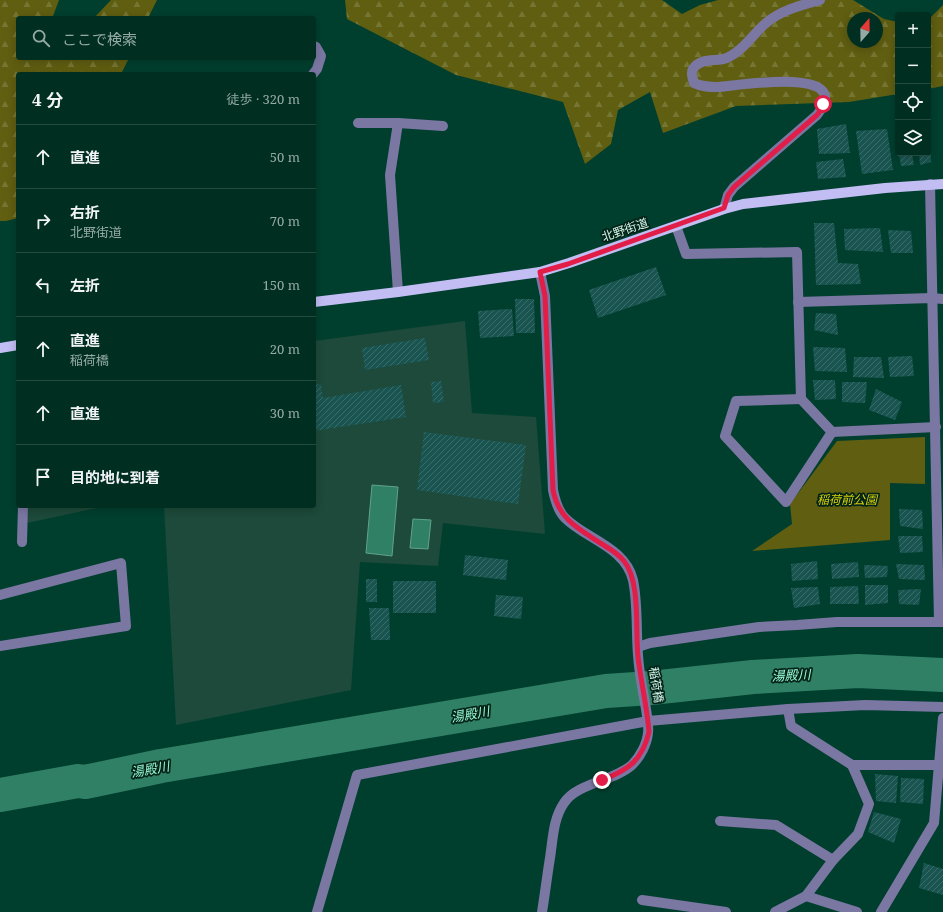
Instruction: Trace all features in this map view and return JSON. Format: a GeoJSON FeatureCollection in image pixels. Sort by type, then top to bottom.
{"type":"FeatureCollection","features":[{"type":"Feature","properties":{"kind":"main road","name":"北野街道"},"geometry":{"type":"LineString","coordinates":[[316,302],[540,272],[676,226],[724,208],[761,202],[930,184],[943,184]]}},
{"type":"Feature","properties":{"kind":"main road"},"geometry":{"type":"LineString","coordinates":[[0,348],[16,345]]}},
{"type":"Feature","properties":{"kind":"street"},"geometry":{"type":"LineString","coordinates":[[724,208],[728,195],[734,187],[817,115],[821,110],[825,99],[823,93],[818,88],[806,83],[795,81],[758,82],[718,87],[700,86],[694,84],[692,70],[704,61],[726,58],[735,54],[767,22],[780,14],[820,0]]}},
{"type":"Feature","properties":{"kind":"street"},"geometry":{"type":"LineString","coordinates":[[315,72],[321,56],[316,47]]}},
{"type":"Feature","properties":{"kind":"street"},"geometry":{"type":"LineString","coordinates":[[358,123],[398,123],[443,126]]}},
{"type":"Feature","properties":{"kind":"street"},"geometry":{"type":"LineString","coordinates":[[398,123],[390,175],[398,292]]}},
{"type":"Feature","properties":{"kind":"street"},"geometry":{"type":"LineString","coordinates":[[638,651],[650,643],[759,627],[837,622],[941,622],[940,505],[936,427],[938,384],[932,298],[930,184]]}},
{"type":"Feature","properties":{"kind":"street"},"geometry":{"type":"LineString","coordinates":[[676,226],[686,254],[797,252],[800,399],[832,432],[936,427]]}},
{"type":"Feature","properties":{"kind":"street","name":"稲荷橋"},"geometry":{"type":"LineString","coordinates":[[540,272],[545,296],[549,413],[553,490],[555,499],[564,517],[624,561],[633,580],[638,627],[638,651],[649,732],[641,754],[632,764],[621,772],[587,786],[566,799],[555,823],[542,912]]}},
{"type":"Feature","properties":{"kind":"street"},"geometry":{"type":"LineString","coordinates":[[798,302],[932,298],[943,299]]}},
{"type":"Feature","properties":{"kind":"street"},"geometry":{"type":"LineString","coordinates":[[800,399],[736,401],[725,436],[786,502],[832,432]]}},
{"type":"Feature","properties":{"kind":"street"},"geometry":{"type":"LineString","coordinates":[[22,542],[23,508]]}},
{"type":"Feature","properties":{"kind":"street"},"geometry":{"type":"LineString","coordinates":[[0,596],[121,563],[126,626],[0,646]]}},
{"type":"Feature","properties":{"kind":"street"},"geometry":{"type":"LineString","coordinates":[[317,912],[357,775],[648,719],[865,705],[943,707]]}},
{"type":"Feature","properties":{"kind":"street"},"geometry":{"type":"LineString","coordinates":[[788,709],[791,726],[852,765],[938,765]]}},
{"type":"Feature","properties":{"kind":"street"},"geometry":{"type":"LineString","coordinates":[[881,912],[938,823],[938,765],[943,718]]}},
{"type":"Feature","properties":{"kind":"street"},"geometry":{"type":"LineString","coordinates":[[775,912],[806,896],[833,860],[858,834],[869,804],[852,765]]}},
{"type":"Feature","properties":{"kind":"street"},"geometry":{"type":"LineString","coordinates":[[720,821],[776,825],[833,860]]}},
{"type":"Feature","properties":{"kind":"street"},"geometry":{"type":"LineString","coordinates":[[806,896],[857,912]]}},
{"type":"Feature","properties":{"kind":"street"},"geometry":{"type":"LineString","coordinates":[[642,900],[726,912]]}},
{"type":"Feature","properties":{"kind":"shaded area"},"geometry":{"type":"Polygon","coordinates":[[[465,321],[472,413],[536,417],[545,534],[443,523],[438,566],[360,562],[351,690],[176,725],[164,508],[316,508],[316,341],[465,321]]]}},
{"type":"Feature","properties":{"kind":"shaded area"},"geometry":{"type":"Polygon","coordinates":[[[372,485],[398,487],[392,556],[366,553],[372,485]]]}},
{"type":"Feature","properties":{"kind":"shaded area"},"geometry":{"type":"Polygon","coordinates":[[[28,508],[97,508],[27,523],[28,508]]]}},
{"type":"Feature","properties":{"kind":"shaded area"},"geometry":{"type":"Polygon","coordinates":[[[413,519],[431,520],[428,549],[410,548],[413,519]]]}},
{"type":"Feature","properties":{"kind":"green space"},"geometry":{"type":"Polygon","coordinates":[[[0,0],[59,0],[53,16],[16,16],[16,60],[128,60],[122,72],[16,72],[16,218],[0,221],[0,0]]]}},
{"type":"Feature","properties":{"kind":"green space"},"geometry":{"type":"Polygon","coordinates":[[[111,0],[157,0],[149,16],[96,16],[111,0]]]}},
{"type":"Feature","properties":{"kind":"green space"},"geometry":{"type":"Polygon","coordinates":[[[345,0],[662,0],[682,14],[700,5],[718,0],[853,0],[873,12],[847,12],[847,48],[883,48],[883,18],[895,21],[895,94],[849,102],[736,106],[663,133],[650,92],[618,110],[611,144],[585,164],[563,102],[456,75],[347,19],[345,0]]]}},
{"type":"Feature","properties":{"kind":"green space"},"geometry":{"type":"Polygon","coordinates":[[[943,5],[943,86],[931,88],[931,48],[931,17],[943,5]]]}},
{"type":"Feature","properties":{"kind":"green space","name":"稲荷前公園"},"geometry":{"type":"Polygon","coordinates":[[[925,437],[925,484],[890,483],[890,540],[752,551],[792,524],[790,504],[837,441],[925,437]]]}},
{"type":"Feature","properties":{"kind":"building"},"geometry":{"type":"Polygon","coordinates":[[[846,124],[850,153],[819,154],[817,129],[846,124]]]}},
{"type":"Feature","properties":{"kind":"building"},"geometry":{"type":"Polygon","coordinates":[[[887,129],[893,170],[862,174],[856,131],[887,129]]]}},
{"type":"Feature","properties":{"kind":"building"},"geometry":{"type":"Polygon","coordinates":[[[899,156],[912,156],[914,165],[901,166],[899,156]]]}},
{"type":"Feature","properties":{"kind":"building"},"geometry":{"type":"Polygon","coordinates":[[[919,156],[931,156],[931,162],[920,165],[919,156]]]}},
{"type":"Feature","properties":{"kind":"building"},"geometry":{"type":"Polygon","coordinates":[[[843,159],[846,177],[818,179],[816,162],[843,159]]]}},
{"type":"Feature","properties":{"kind":"building"},"geometry":{"type":"Polygon","coordinates":[[[814,223],[834,223],[838,263],[858,264],[861,284],[816,285],[814,223]]]}},
{"type":"Feature","properties":{"kind":"building"},"geometry":{"type":"Polygon","coordinates":[[[880,228],[883,252],[845,250],[844,229],[880,228]]]}},
{"type":"Feature","properties":{"kind":"building"},"geometry":{"type":"Polygon","coordinates":[[[888,230],[911,231],[913,253],[891,253],[888,230]]]}},
{"type":"Feature","properties":{"kind":"building"},"geometry":{"type":"Polygon","coordinates":[[[656,267],[666,295],[598,318],[589,290],[656,267]]]}},
{"type":"Feature","properties":{"kind":"building"},"geometry":{"type":"Polygon","coordinates":[[[515,299],[534,299],[535,333],[516,333],[515,299]]]}},
{"type":"Feature","properties":{"kind":"building"},"geometry":{"type":"Polygon","coordinates":[[[512,309],[514,336],[480,338],[478,311],[512,309]]]}},
{"type":"Feature","properties":{"kind":"building"},"geometry":{"type":"Polygon","coordinates":[[[816,313],[836,314],[838,335],[814,330],[816,313]]]}},
{"type":"Feature","properties":{"kind":"building"},"geometry":{"type":"Polygon","coordinates":[[[425,338],[429,360],[365,370],[362,348],[425,338]]]}},
{"type":"Feature","properties":{"kind":"building"},"geometry":{"type":"Polygon","coordinates":[[[813,347],[845,348],[847,372],[815,371],[813,347]]]}},
{"type":"Feature","properties":{"kind":"building"},"geometry":{"type":"Polygon","coordinates":[[[912,356],[914,376],[890,377],[888,357],[912,356]]]}},
{"type":"Feature","properties":{"kind":"building"},"geometry":{"type":"Polygon","coordinates":[[[854,357],[881,357],[884,378],[853,377],[854,357]]]}},
{"type":"Feature","properties":{"kind":"building"},"geometry":{"type":"Polygon","coordinates":[[[813,380],[835,380],[836,399],[815,400],[813,380]]]}},
{"type":"Feature","properties":{"kind":"building"},"geometry":{"type":"Polygon","coordinates":[[[441,381],[444,402],[433,403],[431,382],[441,381]]]}},
{"type":"Feature","properties":{"kind":"building"},"geometry":{"type":"Polygon","coordinates":[[[842,382],[867,382],[865,403],[842,402],[842,382]]]}},
{"type":"Feature","properties":{"kind":"building"},"geometry":{"type":"Polygon","coordinates":[[[321,384],[323,398],[401,385],[406,417],[316,431],[316,385],[321,384]]]}},
{"type":"Feature","properties":{"kind":"building"},"geometry":{"type":"Polygon","coordinates":[[[876,389],[902,402],[895,420],[869,410],[876,389]]]}},
{"type":"Feature","properties":{"kind":"building"},"geometry":{"type":"Polygon","coordinates":[[[424,432],[526,445],[518,504],[417,490],[424,432]]]}},
{"type":"Feature","properties":{"kind":"building"},"geometry":{"type":"Polygon","coordinates":[[[899,509],[922,510],[923,529],[900,526],[899,509]]]}},
{"type":"Feature","properties":{"kind":"building"},"geometry":{"type":"Polygon","coordinates":[[[898,536],[922,536],[923,552],[900,553],[898,536]]]}},
{"type":"Feature","properties":{"kind":"building"},"geometry":{"type":"Polygon","coordinates":[[[465,555],[508,560],[506,580],[463,575],[465,555]]]}},
{"type":"Feature","properties":{"kind":"building"},"geometry":{"type":"Polygon","coordinates":[[[817,561],[818,579],[792,581],[791,564],[817,561]]]}},
{"type":"Feature","properties":{"kind":"building"},"geometry":{"type":"Polygon","coordinates":[[[858,562],[859,577],[832,579],[831,564],[858,562]]]}},
{"type":"Feature","properties":{"kind":"building"},"geometry":{"type":"Polygon","coordinates":[[[896,564],[924,565],[925,580],[899,579],[896,564]]]}},
{"type":"Feature","properties":{"kind":"building"},"geometry":{"type":"Polygon","coordinates":[[[864,565],[888,566],[887,577],[865,578],[864,565]]]}},
{"type":"Feature","properties":{"kind":"building"},"geometry":{"type":"Polygon","coordinates":[[[366,579],[377,579],[377,602],[366,602],[366,579]]]}},
{"type":"Feature","properties":{"kind":"building"},"geometry":{"type":"Polygon","coordinates":[[[393,581],[436,581],[436,613],[393,613],[393,581]]]}},
{"type":"Feature","properties":{"kind":"building"},"geometry":{"type":"Polygon","coordinates":[[[865,585],[888,585],[888,603],[865,605],[865,585]]]}},
{"type":"Feature","properties":{"kind":"building"},"geometry":{"type":"Polygon","coordinates":[[[858,586],[859,604],[830,604],[830,587],[858,586]]]}},
{"type":"Feature","properties":{"kind":"building"},"geometry":{"type":"Polygon","coordinates":[[[818,587],[820,604],[794,608],[791,588],[818,587]]]}},
{"type":"Feature","properties":{"kind":"building"},"geometry":{"type":"Polygon","coordinates":[[[921,589],[919,605],[899,604],[898,590],[921,589]]]}},
{"type":"Feature","properties":{"kind":"building"},"geometry":{"type":"Polygon","coordinates":[[[496,595],[523,597],[521,619],[494,616],[496,595]]]}},
{"type":"Feature","properties":{"kind":"building"},"geometry":{"type":"Polygon","coordinates":[[[369,608],[389,608],[390,640],[371,640],[369,608]]]}},
{"type":"Feature","properties":{"kind":"building"},"geometry":{"type":"Polygon","coordinates":[[[875,774],[898,776],[896,803],[876,801],[875,774]]]}},
{"type":"Feature","properties":{"kind":"building"},"geometry":{"type":"Polygon","coordinates":[[[901,778],[924,779],[923,804],[900,802],[901,778]]]}},
{"type":"Feature","properties":{"kind":"building"},"geometry":{"type":"Polygon","coordinates":[[[874,812],[901,819],[894,843],[868,832],[874,812]]]}},
{"type":"Feature","properties":{"kind":"building"},"geometry":{"type":"Polygon","coordinates":[[[924,863],[943,869],[943,895],[919,888],[924,863]]]}},
{"type":"Feature","properties":{"kind":"waterway","name":"湯殿川"},"geometry":{"type":"LineString","coordinates":[[0,795],[78,781],[85,782],[161,766],[606,691],[651,688],[753,677],[858,671],[943,675]]}},
{"type":"Feature","properties":{"kind":"route"},"geometry":{"type":"LineString","coordinates":[[602,780],[621,772],[632,764],[641,754],[649,732],[638,656],[638,627],[633,580],[624,561],[564,517],[555,499],[553,490],[545,327],[545,296],[540,272],[568,264],[724,208],[728,195],[734,187],[817,115],[823,104]]}}]}
